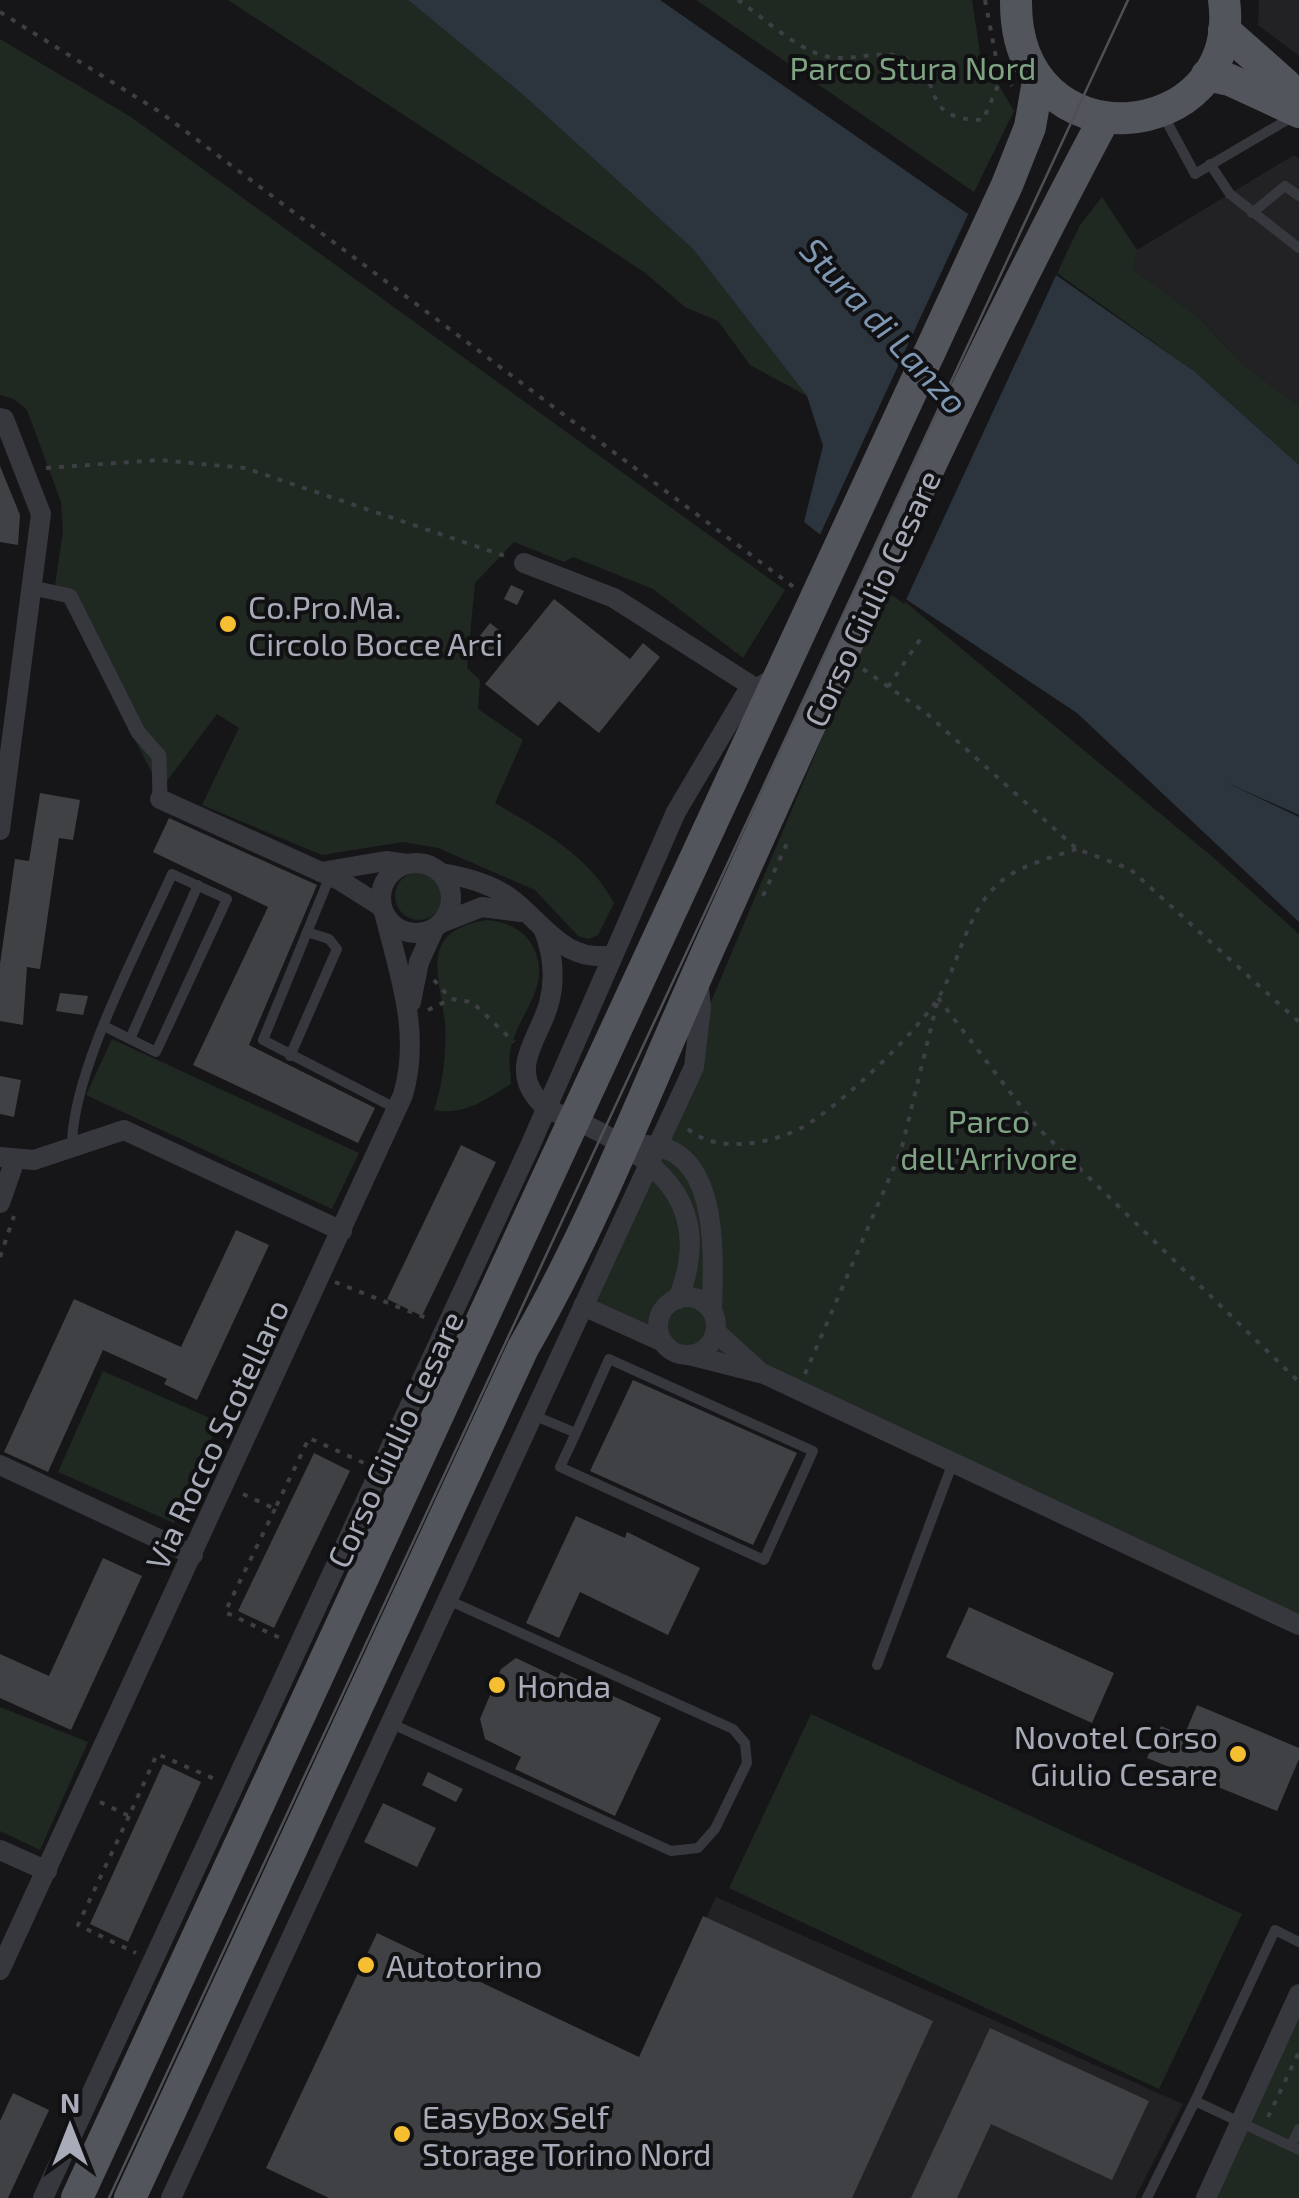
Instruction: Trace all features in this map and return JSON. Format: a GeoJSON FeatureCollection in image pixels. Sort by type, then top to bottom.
{"type":"FeatureCollection","features":[{"type":"Feature","properties":{"kind":"main road"},"geometry":{"type":"LineString","coordinates":[[1016,0],[1016,28],[1023,56],[1038,82],[1066,106],[1104,119],[1143,118],[1187,97],[1206,75],[1224,15]]}},
{"type":"Feature","properties":{"kind":"main road"},"geometry":{"type":"LineString","coordinates":[[1224,15],[1285,84],[1299,109]]}},
{"type":"Feature","properties":{"kind":"main road"},"geometry":{"type":"LineString","coordinates":[[1206,75],[1230,80],[1299,109]]}},
{"type":"Feature","properties":{"kind":"main road","name":"Corso Giulio Cesare"},"geometry":{"type":"LineString","coordinates":[[77,2198],[480,1329],[560,1113],[771,686],[810,594],[1007,184],[1030,127],[1038,82]]}},
{"type":"Feature","properties":{"kind":"main road","name":"Corso Giulio Cesare"},"geometry":{"type":"LineString","coordinates":[[130,2198],[524,1348],[556,1291],[652,1152],[698,973],[1054,210],[1104,119]]}},
{"type":"Feature","properties":{"kind":"street"},"geometry":{"type":"LineString","coordinates":[[0,418],[4,419],[41,514],[0,830]]}},
{"type":"Feature","properties":{"kind":"street","name":"Corso Giulio Cesare"},"geometry":{"type":"LineString","coordinates":[[524,563],[624,603],[771,686]]}},
{"type":"Feature","properties":{"kind":"street"},"geometry":{"type":"LineString","coordinates":[[33,588],[70,596],[138,732],[159,756],[160,799],[325,874],[384,912],[407,932],[438,926],[482,907],[502,906],[535,921],[552,948],[552,984],[525,1076],[534,1096],[560,1113],[652,1152],[708,1205],[714,1231],[712,1310],[716,1332],[709,1346],[689,1355]]}},
{"type":"Feature","properties":{"kind":"street","name":"Corso Giulio Cesare"},"geometry":{"type":"LineString","coordinates":[[43,2198],[447,1326],[560,1113],[613,956],[687,789],[744,696],[771,686]]}},
{"type":"Feature","properties":{"kind":"street"},"geometry":{"type":"LineString","coordinates":[[325,874],[386,861],[425,864],[512,898],[578,955],[613,956]]}},
{"type":"Feature","properties":{"kind":"street"},"geometry":{"type":"LineString","coordinates":[[384,912],[385,880],[407,864]]}},
{"type":"Feature","properties":{"kind":"street"},"geometry":{"type":"LineString","coordinates":[[438,926],[452,898],[441,873]]}},
{"type":"Feature","properties":{"kind":"street","name":"Via Rocco Scotellaro"},"geometry":{"type":"LineString","coordinates":[[384,912],[409,1014]]}},
{"type":"Feature","properties":{"kind":"street","name":"Via Rocco Scotellaro"},"geometry":{"type":"LineString","coordinates":[[0,1970],[397,1109],[410,1060],[409,1014],[416,970],[438,926]]}},
{"type":"Feature","properties":{"kind":"street"},"geometry":{"type":"LineString","coordinates":[[0,1203],[7,1158],[34,1160],[118,1130],[132,1132],[342,1231]]}},
{"type":"Feature","properties":{"kind":"street"},"geometry":{"type":"LineString","coordinates":[[652,1152],[686,1212],[688,1273],[678,1298],[662,1313],[658,1328],[663,1342]]}},
{"type":"Feature","properties":{"kind":"street","name":"Corso Giulio Cesare"},"geometry":{"type":"LineString","coordinates":[[171,2198],[652,1152]]}},
{"type":"Feature","properties":{"kind":"street"},"geometry":{"type":"LineString","coordinates":[[678,1298],[701,1300],[712,1310]]}},
{"type":"Feature","properties":{"kind":"street"},"geometry":{"type":"LineString","coordinates":[[583,1306],[663,1342],[674,1352],[764,1374],[1299,1625]]}},
{"type":"Feature","properties":{"kind":"street"},"geometry":{"type":"LineString","coordinates":[[716,1332],[764,1374]]}},
{"type":"Feature","properties":{"kind":"street"},"geometry":{"type":"LineString","coordinates":[[0,1465],[193,1555]]}},
{"type":"Feature","properties":{"kind":"street"},"geometry":{"type":"LineString","coordinates":[[0,1850],[47,1871]]}},
{"type":"Feature","properties":{"kind":"street"},"geometry":{"type":"LineString","coordinates":[[1206,2198],[1299,1994]]}},
{"type":"Feature","properties":{"kind":"lane"},"geometry":{"type":"LineString","coordinates":[[1162,112],[1195,174],[1279,128],[1299,109]]}},
{"type":"Feature","properties":{"kind":"lane"},"geometry":{"type":"LineString","coordinates":[[1210,164],[1230,194],[1299,248]]}},
{"type":"Feature","properties":{"kind":"lane"},"geometry":{"type":"LineString","coordinates":[[1252,213],[1285,186],[1299,196]]}},
{"type":"Feature","properties":{"kind":"lane"},"geometry":{"type":"LineString","coordinates":[[72,1146],[76,1099],[106,1027],[172,874],[227,900],[156,1052],[106,1027]]}},
{"type":"Feature","properties":{"kind":"lane"},"geometry":{"type":"LineString","coordinates":[[325,874],[307,932],[262,1033],[269,1045],[397,1109]]}},
{"type":"Feature","properties":{"kind":"lane"},"geometry":{"type":"LineString","coordinates":[[130,1040],[198,885]]}},
{"type":"Feature","properties":{"kind":"lane"},"geometry":{"type":"LineString","coordinates":[[290,1056],[337,949],[329,940],[307,932]]}},
{"type":"Feature","properties":{"kind":"lane"},"geometry":{"type":"LineString","coordinates":[[610,1358],[814,1451],[764,1560],[560,1468],[576,1432],[610,1358]]}},
{"type":"Feature","properties":{"kind":"lane"},"geometry":{"type":"LineString","coordinates":[[532,1415],[576,1432]]}},
{"type":"Feature","properties":{"kind":"lane"},"geometry":{"type":"LineString","coordinates":[[877,1666],[952,1465]]}},
{"type":"Feature","properties":{"kind":"lane"},"geometry":{"type":"LineString","coordinates":[[389,1722],[671,1851],[692,1850],[711,1838],[746,1767],[745,1743],[728,1726],[446,1599]]}},
{"type":"Feature","properties":{"kind":"lane"},"geometry":{"type":"LineString","coordinates":[[1147,2198],[1275,1930],[1299,1942]]}},
{"type":"Feature","properties":{"kind":"lane"},"geometry":{"type":"LineString","coordinates":[[1195,2100],[1295,2148],[1299,2129]]}},
{"type":"Feature","properties":{"kind":"path"},"geometry":{"type":"LineString","coordinates":[[738,0],[814,52],[836,58],[866,54],[912,60],[922,71],[933,100],[966,120],[983,120],[1003,74],[988,34],[985,0]]}},
{"type":"Feature","properties":{"kind":"path"},"geometry":{"type":"LineString","coordinates":[[0,12],[160,112],[766,568],[810,594]]}},
{"type":"Feature","properties":{"kind":"path"},"geometry":{"type":"LineString","coordinates":[[26,476],[64,464],[107,466],[159,460],[245,468],[524,563]]}},
{"type":"Feature","properties":{"kind":"path"},"geometry":{"type":"LineString","coordinates":[[888,687],[924,635]]}},
{"type":"Feature","properties":{"kind":"path"},"geometry":{"type":"LineString","coordinates":[[865,654],[859,667],[926,713],[1077,849],[1130,869],[1299,1022]]}},
{"type":"Feature","properties":{"kind":"path"},"geometry":{"type":"LineString","coordinates":[[759,905],[789,838]]}},
{"type":"Feature","properties":{"kind":"path"},"geometry":{"type":"LineString","coordinates":[[798,1390],[902,1151],[938,998],[983,902],[996,885],[1031,865],[1077,849]]}},
{"type":"Feature","properties":{"kind":"path"},"geometry":{"type":"LineString","coordinates":[[686,1128],[697,1138],[718,1144],[759,1142],[802,1128],[856,1086],[938,998]]}},
{"type":"Feature","properties":{"kind":"path"},"geometry":{"type":"LineString","coordinates":[[938,998],[1036,1126],[1299,1382]]}},
{"type":"Feature","properties":{"kind":"path"},"geometry":{"type":"LineString","coordinates":[[409,1014],[439,1008],[451,999],[472,1002],[504,1036],[530,1049]]}},
{"type":"Feature","properties":{"kind":"path"},"geometry":{"type":"LineString","coordinates":[[652,1152],[686,1128],[690,1116]]}},
{"type":"Feature","properties":{"kind":"path"},"geometry":{"type":"LineString","coordinates":[[322,1276],[447,1326]]}},
{"type":"Feature","properties":{"kind":"path"},"geometry":{"type":"LineString","coordinates":[[297,1646],[225,1612],[309,1438],[380,1470]]}},
{"type":"Feature","properties":{"kind":"path"},"geometry":{"type":"LineString","coordinates":[[225,1486],[275,1509]]}},
{"type":"Feature","properties":{"kind":"path"},"geometry":{"type":"LineString","coordinates":[[152,1961],[78,1925],[157,1754],[233,1786]]}},
{"type":"Feature","properties":{"kind":"path"},"geometry":{"type":"LineString","coordinates":[[83,1793],[129,1816]]}},
{"type":"Feature","properties":{"kind":"shaded area"},"geometry":{"type":"Polygon","coordinates":[[[1259,0],[1299,0],[1299,56],[1258,25],[1259,0]]]}},
{"type":"Feature","properties":{"kind":"shaded area"},"geometry":{"type":"Polygon","coordinates":[[[1294,155],[1299,159],[1299,406],[1241,363],[1198,317],[1133,269],[1137,250],[1294,155]]]}},
{"type":"Feature","properties":{"kind":"shaded area"},"geometry":{"type":"Polygon","coordinates":[[[716,1897],[1183,2104],[1135,2198],[575,2198],[716,1897]]]}},
{"type":"Feature","properties":{"kind":"green space"},"geometry":{"type":"Polygon","coordinates":[[[228,0],[408,0],[521,93],[693,249],[807,396],[750,365],[718,321],[685,307],[644,272],[228,0]]]}},
{"type":"Feature","properties":{"kind":"green space","name":"Parco Stura Nord"},"geometry":{"type":"Polygon","coordinates":[[[696,0],[972,0],[980,53],[1014,111],[974,192],[696,0]]]}},
{"type":"Feature","properties":{"kind":"green space"},"geometry":{"type":"Polygon","coordinates":[[[0,39],[131,117],[785,590],[743,658],[653,589],[573,557],[564,562],[514,542],[475,583],[467,668],[480,680],[478,709],[523,740],[495,803],[562,845],[603,885],[614,903],[598,935],[588,939],[578,936],[535,890],[438,848],[403,842],[322,855],[202,805],[239,728],[217,714],[167,781],[152,773],[55,585],[63,531],[61,502],[27,410],[14,399],[0,395],[0,39]]]}},
{"type":"Feature","properties":{"kind":"green space"},"geometry":{"type":"Polygon","coordinates":[[[1102,197],[1137,250],[1133,269],[1198,317],[1241,363],[1299,406],[1299,465],[1194,371],[1057,273],[1080,225],[1102,197]]]}},
{"type":"Feature","properties":{"kind":"green space","name":"Parco dell'Arrivore"},"geometry":{"type":"Polygon","coordinates":[[[886,586],[1215,859],[1299,934],[1299,1624],[798,1390],[583,1306],[886,586]]]}},
{"type":"Feature","properties":{"kind":"green space"},"geometry":{"type":"Polygon","coordinates":[[[419,872],[436,879],[443,896],[436,913],[419,920],[402,913],[395,896],[402,879],[419,872]]]}},
{"type":"Feature","properties":{"kind":"green space"},"geometry":{"type":"Polygon","coordinates":[[[487,920],[520,931],[538,961],[537,988],[510,1052],[511,1084],[466,1108],[434,1110],[445,1045],[438,958],[450,934],[487,920]]]}},
{"type":"Feature","properties":{"kind":"green space"},"geometry":{"type":"Polygon","coordinates":[[[112,1039],[359,1153],[332,1209],[86,1095],[112,1039]]]}},
{"type":"Feature","properties":{"kind":"green space"},"geometry":{"type":"Polygon","coordinates":[[[103,1371],[219,1422],[174,1523],[58,1472],[103,1371]]]}},
{"type":"Feature","properties":{"kind":"green space"},"geometry":{"type":"Polygon","coordinates":[[[0,1707],[88,1742],[40,1850],[0,1831],[0,1707]]]}},
{"type":"Feature","properties":{"kind":"green space"},"geometry":{"type":"Polygon","coordinates":[[[811,1714],[1242,1914],[1159,2089],[729,1888],[811,1714]]]}},
{"type":"Feature","properties":{"kind":"green space"},"geometry":{"type":"Polygon","coordinates":[[[1299,1994],[1299,2198],[1206,2198],[1299,1994]]]}},
{"type":"Feature","properties":{"kind":"water","name":"Stura di Lanzo"},"geometry":{"type":"Polygon","coordinates":[[[408,0],[660,0],[1194,371],[1299,465],[1299,815],[1225,782],[1299,817],[1299,922],[1077,713],[886,586],[804,522],[823,446],[807,396],[693,249],[521,93],[408,0]]]}},
{"type":"Feature","properties":{"kind":"pier"},"geometry":{"type":"Polygon","coordinates":[[[972,206],[1059,269],[904,604],[818,539],[972,206]]]}},
{"type":"Feature","properties":{"kind":"building"},"geometry":{"type":"Polygon","coordinates":[[[0,466],[20,515],[18,545],[0,542],[0,466]]]}},
{"type":"Feature","properties":{"kind":"building"},"geometry":{"type":"Polygon","coordinates":[[[511,585],[524,591],[517,605],[504,599],[511,585]]]}},
{"type":"Feature","properties":{"kind":"building"},"geometry":{"type":"Polygon","coordinates":[[[554,599],[630,659],[643,643],[660,657],[599,733],[559,701],[538,726],[485,684],[554,599]]]}},
{"type":"Feature","properties":{"kind":"building"},"geometry":{"type":"Polygon","coordinates":[[[490,623],[504,634],[491,660],[472,646],[490,623]]]}},
{"type":"Feature","properties":{"kind":"building"},"geometry":{"type":"Polygon","coordinates":[[[40,793],[80,800],[73,840],[59,838],[40,969],[27,967],[23,1025],[0,1021],[0,964],[15,859],[29,861],[40,793]]]}},
{"type":"Feature","properties":{"kind":"building"},"geometry":{"type":"Polygon","coordinates":[[[169,818],[317,885],[249,1045],[375,1108],[358,1143],[193,1065],[268,907],[153,852],[169,818]]]}},
{"type":"Feature","properties":{"kind":"building"},"geometry":{"type":"Polygon","coordinates":[[[60,993],[88,996],[83,1015],[56,1011],[60,993]]]}},
{"type":"Feature","properties":{"kind":"building"},"geometry":{"type":"Polygon","coordinates":[[[0,1076],[21,1080],[14,1117],[0,1114],[0,1076]]]}},
{"type":"Feature","properties":{"kind":"building"},"geometry":{"type":"Polygon","coordinates":[[[461,1145],[496,1162],[422,1316],[387,1299],[461,1145]]]}},
{"type":"Feature","properties":{"kind":"building"},"geometry":{"type":"Polygon","coordinates":[[[236,1230],[269,1245],[197,1400],[164,1384],[167,1379],[103,1350],[48,1472],[4,1452],[74,1299],[181,1347],[236,1230]]]}},
{"type":"Feature","properties":{"kind":"building"},"geometry":{"type":"Polygon","coordinates":[[[633,1380],[797,1453],[753,1545],[590,1471],[633,1380]]]}},
{"type":"Feature","properties":{"kind":"building"},"geometry":{"type":"Polygon","coordinates":[[[314,1453],[350,1471],[274,1628],[238,1611],[314,1453]]]}},
{"type":"Feature","properties":{"kind":"building"},"geometry":{"type":"Polygon","coordinates":[[[576,1516],[625,1538],[627,1532],[700,1568],[668,1635],[580,1592],[559,1638],[526,1623],[576,1516]]]}},
{"type":"Feature","properties":{"kind":"building"},"geometry":{"type":"Polygon","coordinates":[[[103,1558],[142,1576],[71,1730],[0,1698],[0,1654],[49,1676],[103,1558]]]}},
{"type":"Feature","properties":{"kind":"building"},"geometry":{"type":"Polygon","coordinates":[[[969,1607],[1114,1673],[1092,1723],[946,1657],[969,1607]]]}},
{"type":"Feature","properties":{"kind":"building"},"geometry":{"type":"Polygon","coordinates":[[[516,1658],[558,1678],[561,1672],[661,1718],[615,1816],[515,1769],[521,1757],[485,1739],[480,1719],[501,1669],[516,1658]]]}},
{"type":"Feature","properties":{"kind":"building","name":"Novotel Corso Giulio Cesare"},"geometry":{"type":"Polygon","coordinates":[[[1197,1705],[1299,1748],[1299,1759],[1277,1811],[1147,1758],[1161,1726],[1184,1736],[1197,1705]]]}},
{"type":"Feature","properties":{"kind":"building"},"geometry":{"type":"Polygon","coordinates":[[[163,1764],[201,1782],[128,1942],[90,1924],[163,1764]]]}},
{"type":"Feature","properties":{"kind":"building"},"geometry":{"type":"Polygon","coordinates":[[[428,1772],[463,1789],[456,1802],[422,1785],[428,1772]]]}},
{"type":"Feature","properties":{"kind":"building"},"geometry":{"type":"Polygon","coordinates":[[[383,1803],[436,1828],[417,1867],[364,1842],[383,1803]]]}},
{"type":"Feature","properties":{"kind":"building"},"geometry":{"type":"Polygon","coordinates":[[[703,1916],[933,2021],[852,2198],[329,2198],[266,2168],[377,1933],[639,2057],[703,1916]]]}},
{"type":"Feature","properties":{"kind":"building"},"geometry":{"type":"Polygon","coordinates":[[[990,2028],[1149,2101],[1112,2180],[991,2124],[957,2198],[911,2198],[990,2028]]]}},
{"type":"Feature","properties":{"kind":"building"},"geometry":{"type":"Polygon","coordinates":[[[13,2093],[49,2110],[8,2198],[0,2198],[0,2121],[13,2093]]]}},
{"type":"Feature","properties":{"kind":"tram line"},"geometry":{"type":"LineString","coordinates":[[109,2198],[1128,0]]}},
{"type":"Feature","properties":{"kind":"place","name":"Co.Pro.Ma. Circolo Bocce Arci"},"geometry":{"type":"Point","coordinates":[228,624]}},
{"type":"Feature","properties":{"kind":"place","name":"Honda"},"geometry":{"type":"Point","coordinates":[497,1685]}},
{"type":"Feature","properties":{"kind":"place","name":"Novotel Corso Giulio Cesare"},"geometry":{"type":"Point","coordinates":[1238,1754]}},
{"type":"Feature","properties":{"kind":"place","name":"Autotorino"},"geometry":{"type":"Point","coordinates":[366,1965]}},
{"type":"Feature","properties":{"kind":"place","name":"EasyBox Self Storage Torino Nord"},"geometry":{"type":"Point","coordinates":[402,2134]}}]}
